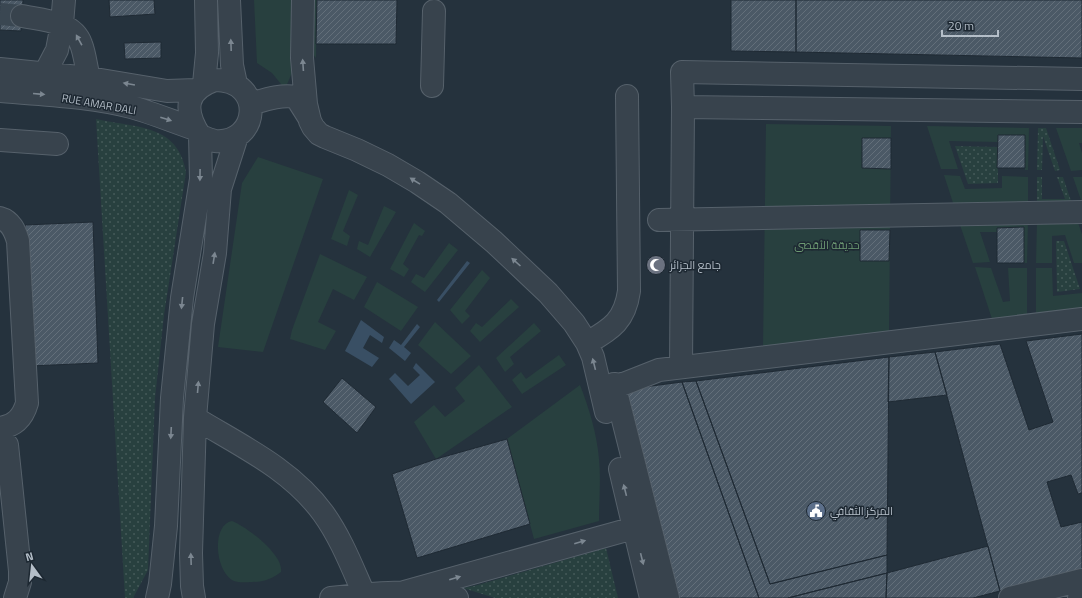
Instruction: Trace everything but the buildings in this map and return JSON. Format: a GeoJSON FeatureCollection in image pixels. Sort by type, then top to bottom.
{"type":"FeatureCollection","features":[{"type":"Feature","properties":{"kind":"street"},"geometry":{"type":"LineString","coordinates":[[45,73],[57,50],[62,24],[64,0]]}},
{"type":"Feature","properties":{"kind":"street"},"geometry":{"type":"LineString","coordinates":[[157,598],[161,577],[166,526],[172,398],[182,306],[201,179],[197,132],[190,120],[189,110],[191,100],[200,87],[207,53],[206,0]]}},
{"type":"Feature","properties":{"kind":"street"},"geometry":{"type":"LineString","coordinates":[[230,0],[232,65],[236,84]]}},
{"type":"Feature","properties":{"kind":"street"},"geometry":{"type":"LineString","coordinates":[[303,0],[302,58],[308,116]]}},
{"type":"Feature","properties":{"kind":"street"},"geometry":{"type":"LineString","coordinates":[[432,86],[434,11]]}},
{"type":"Feature","properties":{"kind":"street"},"geometry":{"type":"LineString","coordinates":[[22,16],[62,24],[75,34],[82,45],[88,78]]}},
{"type":"Feature","properties":{"kind":"street","name":"RUE AMAR DALI"},"geometry":{"type":"LineString","coordinates":[[0,69],[88,78],[167,91],[200,87]]}},
{"type":"Feature","properties":{"kind":"street"},"geometry":{"type":"LineString","coordinates":[[681,367],[682,72],[1082,79]]}},
{"type":"Feature","properties":{"kind":"street"},"geometry":{"type":"LineString","coordinates":[[197,132],[214,140],[226,140],[237,136],[243,131],[248,124],[250,116],[250,104],[244,91],[236,84],[226,80],[215,80],[200,87]]}},
{"type":"Feature","properties":{"kind":"street","name":"RUE AMAR DALI"},"geometry":{"type":"LineString","coordinates":[[0,91],[65,97],[107,103],[131,108],[197,132]]}},
{"type":"Feature","properties":{"kind":"street"},"geometry":{"type":"LineString","coordinates":[[250,104],[282,96],[296,97],[313,127],[319,134],[388,165],[448,203],[494,242],[548,293],[574,324],[588,343],[593,357],[651,598]]}},
{"type":"Feature","properties":{"kind":"street"},"geometry":{"type":"LineString","coordinates":[[588,343],[612,328],[625,311],[628,301],[627,96]]}},
{"type":"Feature","properties":{"kind":"street"},"geometry":{"type":"LineString","coordinates":[[683,107],[1082,112]]}},
{"type":"Feature","properties":{"kind":"street"},"geometry":{"type":"LineString","coordinates":[[194,598],[192,586],[191,552],[195,418],[203,324],[215,253],[220,189],[237,136]]}},
{"type":"Feature","properties":{"kind":"street"},"geometry":{"type":"LineString","coordinates":[[0,140],[57,144]]}},
{"type":"Feature","properties":{"kind":"street"},"geometry":{"type":"LineString","coordinates":[[659,220],[1082,212]]}},
{"type":"Feature","properties":{"kind":"street"},"geometry":{"type":"LineString","coordinates":[[0,218],[9,224],[15,232],[18,241],[27,403],[22,416],[8,427],[4,436],[20,571],[20,582],[15,598]]}},
{"type":"Feature","properties":{"kind":"street"},"geometry":{"type":"LineString","coordinates":[[668,598],[614,384],[621,385],[658,370],[1082,319]]}},
{"type":"Feature","properties":{"kind":"street"},"geometry":{"type":"LineString","coordinates":[[195,418],[268,461],[299,486],[316,505],[332,527],[364,594]]}},
{"type":"Feature","properties":{"kind":"street"},"geometry":{"type":"LineString","coordinates":[[404,592],[634,528]]}},
{"type":"Feature","properties":{"kind":"street"},"geometry":{"type":"LineString","coordinates":[[1010,598],[1082,580]]}},
{"type":"Feature","properties":{"kind":"street"},"geometry":{"type":"LineString","coordinates":[[331,598],[364,594],[404,592],[439,594],[457,598]]}},
{"type":"Feature","properties":{"kind":"green space"},"geometry":{"type":"Polygon","coordinates":[[[254,0],[299,0],[298,59],[285,89],[272,73],[257,63],[254,0]]]}},
{"type":"Feature","properties":{"kind":"green space"},"geometry":{"type":"Polygon","coordinates":[[[307,0],[317,0],[316,58],[309,50],[307,0]]]}},
{"type":"Feature","properties":{"kind":"green space"},"geometry":{"type":"Polygon","coordinates":[[[96,119],[152,130],[164,136],[174,144],[181,156],[186,172],[164,315],[155,398],[148,570],[133,598],[125,598],[96,119]]]}},
{"type":"Feature","properties":{"kind":"green space","name":"حديقة الأقصى"},"geometry":{"type":"Polygon","coordinates":[[[766,124],[891,126],[889,331],[763,347],[766,124]]]}},
{"type":"Feature","properties":{"kind":"green space"},"geometry":{"type":"Polygon","coordinates":[[[927,126],[1029,128],[1028,170],[1025,170],[1025,135],[998,135],[998,142],[949,141],[958,169],[941,169],[927,126]]]}},
{"type":"Feature","properties":{"kind":"green space"},"geometry":{"type":"Polygon","coordinates":[[[1038,128],[1046,128],[1060,170],[1055,171],[1043,136],[1042,170],[1037,170],[1038,128]]]}},
{"type":"Feature","properties":{"kind":"green space"},"geometry":{"type":"Polygon","coordinates":[[[1056,128],[1082,128],[1082,143],[1079,143],[1082,153],[1082,170],[1071,171],[1056,128]]]}},
{"type":"Feature","properties":{"kind":"green space"},"geometry":{"type":"Polygon","coordinates":[[[955,146],[998,147],[998,183],[968,184],[955,146]]]}},
{"type":"Feature","properties":{"kind":"green space"},"geometry":{"type":"Polygon","coordinates":[[[258,157],[323,179],[263,352],[218,347],[242,183],[258,157]]]}},
{"type":"Feature","properties":{"kind":"green space"},"geometry":{"type":"Polygon","coordinates":[[[944,175],[960,176],[965,189],[1002,188],[1002,176],[1028,177],[1028,205],[954,206],[944,175]]]}},
{"type":"Feature","properties":{"kind":"green space"},"geometry":{"type":"Polygon","coordinates":[[[1037,177],[1042,177],[1042,199],[1065,199],[1057,177],[1063,177],[1072,204],[1037,204],[1037,177]]]}},
{"type":"Feature","properties":{"kind":"green space"},"geometry":{"type":"Polygon","coordinates":[[[1073,177],[1082,177],[1082,203],[1073,177]]]}},
{"type":"Feature","properties":{"kind":"green space"},"geometry":{"type":"Polygon","coordinates":[[[349,190],[358,195],[343,231],[350,236],[347,246],[331,239],[349,190]]]}},
{"type":"Feature","properties":{"kind":"green space"},"geometry":{"type":"Polygon","coordinates":[[[384,206],[396,212],[370,257],[357,249],[359,241],[368,245],[384,206]]]}},
{"type":"Feature","properties":{"kind":"green space"},"geometry":{"type":"Polygon","coordinates":[[[1077,220],[1082,234],[1082,263],[1074,263],[1065,235],[1052,236],[1052,263],[1036,263],[1037,221],[1077,220]]]}},
{"type":"Feature","properties":{"kind":"green space"},"geometry":{"type":"Polygon","coordinates":[[[1028,221],[1027,263],[1024,263],[1024,227],[997,228],[997,232],[980,232],[990,262],[973,263],[959,222],[1028,221]]]}},
{"type":"Feature","properties":{"kind":"green space"},"geometry":{"type":"Polygon","coordinates":[[[414,223],[425,231],[422,236],[419,235],[403,264],[409,269],[404,277],[390,269],[414,223]]]}},
{"type":"Feature","properties":{"kind":"green space"},"geometry":{"type":"Polygon","coordinates":[[[1056,241],[1064,241],[1080,289],[1057,292],[1056,241]]]}},
{"type":"Feature","properties":{"kind":"green space"},"geometry":{"type":"Polygon","coordinates":[[[449,243],[458,250],[425,292],[411,282],[416,274],[424,278],[449,243]]]}},
{"type":"Feature","properties":{"kind":"green space"},"geometry":{"type":"Polygon","coordinates":[[[320,254],[367,277],[354,300],[333,289],[318,322],[336,331],[325,350],[290,339],[320,254]]]}},
{"type":"Feature","properties":{"kind":"green space"},"geometry":{"type":"Polygon","coordinates":[[[975,267],[991,268],[1003,302],[1010,301],[1008,268],[1027,268],[1027,315],[992,319],[975,267]]]}},
{"type":"Feature","properties":{"kind":"green space"},"geometry":{"type":"Polygon","coordinates":[[[1036,268],[1052,268],[1053,296],[1082,293],[1082,308],[1036,314],[1036,268]]]}},
{"type":"Feature","properties":{"kind":"green space"},"geometry":{"type":"Polygon","coordinates":[[[482,270],[490,278],[465,311],[470,316],[462,324],[450,310],[482,270]]]}},
{"type":"Feature","properties":{"kind":"green space"},"geometry":{"type":"Polygon","coordinates":[[[377,282],[418,307],[401,331],[364,307],[377,282]]]}},
{"type":"Feature","properties":{"kind":"green space"},"geometry":{"type":"Polygon","coordinates":[[[511,299],[519,307],[480,342],[470,331],[476,323],[482,327],[511,299]]]}},
{"type":"Feature","properties":{"kind":"green space"},"geometry":{"type":"Polygon","coordinates":[[[435,322],[471,356],[451,374],[418,345],[435,322]]]}},
{"type":"Feature","properties":{"kind":"green space"},"geometry":{"type":"Polygon","coordinates":[[[534,323],[541,331],[510,357],[514,364],[505,372],[496,358],[534,323]]]}},
{"type":"Feature","properties":{"kind":"green space"},"geometry":{"type":"Polygon","coordinates":[[[559,355],[566,365],[522,394],[512,380],[521,372],[526,379],[559,355]]]}},
{"type":"Feature","properties":{"kind":"green space"},"geometry":{"type":"Polygon","coordinates":[[[479,365],[512,407],[436,459],[414,422],[434,405],[445,417],[465,401],[455,388],[479,365]]]}},
{"type":"Feature","properties":{"kind":"green space"},"geometry":{"type":"Polygon","coordinates":[[[580,385],[592,421],[598,450],[600,475],[599,521],[534,539],[507,439],[580,385]]]}},
{"type":"Feature","properties":{"kind":"green space"},"geometry":{"type":"Polygon","coordinates":[[[232,521],[255,535],[271,550],[277,558],[281,572],[264,581],[256,582],[236,582],[228,576],[219,559],[218,539],[225,524],[232,521]]]}},
{"type":"Feature","properties":{"kind":"green space"},"geometry":{"type":"Polygon","coordinates":[[[606,548],[618,598],[495,598],[463,588],[474,586],[606,548]]]}},
{"type":"Feature","properties":{"kind":"water"},"geometry":{"type":"Polygon","coordinates":[[[467,261],[470,263],[439,302],[437,300],[467,261]]]}},
{"type":"Feature","properties":{"kind":"water"},"geometry":{"type":"Polygon","coordinates":[[[361,320],[384,337],[382,343],[370,335],[363,348],[379,358],[372,367],[345,351],[361,320]]]}},
{"type":"Feature","properties":{"kind":"water"},"geometry":{"type":"Polygon","coordinates":[[[417,324],[420,327],[404,347],[411,353],[405,361],[389,348],[394,340],[401,345],[417,324]]]}},
{"type":"Feature","properties":{"kind":"water"},"geometry":{"type":"Polygon","coordinates":[[[416,363],[435,382],[411,404],[389,379],[395,373],[408,386],[420,375],[413,368],[416,363]]]}},
{"type":"Feature","properties":{"kind":"tunnel"},"geometry":{"type":"LineString","coordinates":[[0,14],[22,16]]}},
{"type":"Feature","properties":{"kind":"place","name":"جامع الجزائر"},"geometry":{"type":"Point","coordinates":[656,265]}},
{"type":"Feature","properties":{"kind":"place","name":"المركز الثقافي"},"geometry":{"type":"Point","coordinates":[816,511]}}]}
